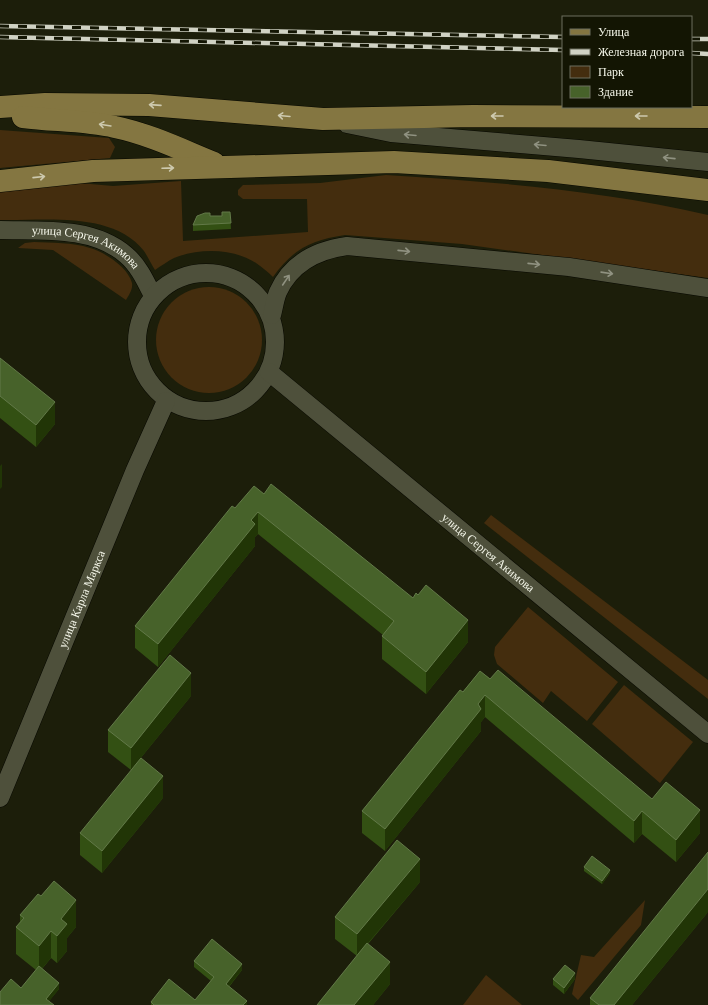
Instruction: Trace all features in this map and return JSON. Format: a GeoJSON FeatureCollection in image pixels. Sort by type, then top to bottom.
{"type":"FeatureCollection","features":[{"type":"Feature","properties":{"kind":"main road"},"geometry":{"type":"LineString","coordinates":[[0,107],[45,104],[149,105],[323,119],[473,116],[708,117]]}},
{"type":"Feature","properties":{"kind":"main road"},"geometry":{"type":"LineString","coordinates":[[0,114],[84,122],[116,127],[152,138],[220,166]]}},
{"type":"Feature","properties":{"kind":"main road"},"geometry":{"type":"LineString","coordinates":[[0,181],[93,171],[220,166],[394,162],[548,171],[708,190]]}},
{"type":"Feature","properties":{"kind":"street"},"geometry":{"type":"LineString","coordinates":[[323,119],[391,133],[579,148],[708,162]]}},
{"type":"Feature","properties":{"kind":"street","name":"улица Сергея Акимова"},"geometry":{"type":"LineString","coordinates":[[0,230],[75,233],[97,238],[114,246],[128,256],[144,277],[152,296]]}},
{"type":"Feature","properties":{"kind":"street"},"geometry":{"type":"LineString","coordinates":[[272,315],[264,302],[252,289],[233,277],[211,272],[188,274],[167,284],[152,296],[140,320],[137,342],[140,365],[151,385],[166,401],[190,409],[213,411],[236,405],[255,392],[269,372],[275,351],[272,315],[278,291],[292,272],[304,261],[319,252],[347,246],[569,267],[708,288]]}},
{"type":"Feature","properties":{"kind":"street","name":"улица Сергея Акимова"},"geometry":{"type":"LineString","coordinates":[[269,372],[708,734]]}},
{"type":"Feature","properties":{"kind":"street","name":"улица Карла Маркса"},"geometry":{"type":"LineString","coordinates":[[0,798],[135,470],[166,401]]}},
{"type":"Feature","properties":{"kind":"green space"},"geometry":{"type":"Polygon","coordinates":[[[0,130],[109,138],[115,147],[110,158],[0,168],[0,130]]]}},
{"type":"Feature","properties":{"kind":"green space"},"geometry":{"type":"Polygon","coordinates":[[[386,175],[548,188],[628,199],[708,215],[708,278],[462,244],[345,235],[322,240],[304,247],[288,259],[273,277],[247,258],[237,254],[216,251],[194,252],[174,258],[155,270],[144,251],[131,238],[114,229],[97,224],[77,221],[0,220],[0,190],[68,182],[113,186],[181,181],[183,241],[308,232],[307,199],[243,199],[238,195],[238,190],[243,185],[320,183],[386,175]]]}},
{"type":"Feature","properties":{"kind":"green space"},"geometry":{"type":"Polygon","coordinates":[[[25,243],[62,243],[83,246],[96,250],[115,261],[126,271],[132,283],[132,287],[126,300],[53,250],[18,248],[25,243]]]}},
{"type":"Feature","properties":{"kind":"green space"},"geometry":{"type":"Polygon","coordinates":[[[209,287],[229,291],[247,302],[258,320],[262,340],[258,360],[247,378],[229,389],[209,393],[189,389],[171,378],[160,360],[156,340],[160,320],[171,302],[189,291],[209,287]]]}},
{"type":"Feature","properties":{"kind":"green space"},"geometry":{"type":"Polygon","coordinates":[[[491,515],[708,680],[708,699],[484,523],[491,515]]]}},
{"type":"Feature","properties":{"kind":"green space"},"geometry":{"type":"Polygon","coordinates":[[[528,607],[618,682],[587,721],[551,691],[543,703],[497,664],[494,655],[495,647],[528,607]]]}},
{"type":"Feature","properties":{"kind":"green space"},"geometry":{"type":"Polygon","coordinates":[[[624,685],[693,742],[660,783],[592,724],[624,685]]]}},
{"type":"Feature","properties":{"kind":"green space"},"geometry":{"type":"Polygon","coordinates":[[[645,900],[641,925],[578,1000],[572,994],[581,955],[594,957],[645,900]]]}},
{"type":"Feature","properties":{"kind":"green space"},"geometry":{"type":"Polygon","coordinates":[[[486,975],[522,1005],[463,1005],[486,975]]]}},
{"type":"Feature","properties":{"kind":"building"},"geometry":{"type":"Polygon","coordinates":[[[222,212],[230,212],[231,223],[193,225],[197,216],[210,213],[210,216],[222,216],[222,212]]]}},
{"type":"Feature","properties":{"kind":"building"},"geometry":{"type":"Polygon","coordinates":[[[0,358],[55,402],[36,425],[0,396],[0,358]]]}},
{"type":"Feature","properties":{"kind":"building"},"geometry":{"type":"Polygon","coordinates":[[[271,484],[413,598],[416,593],[418,595],[426,585],[468,620],[426,672],[382,636],[394,621],[258,512],[251,520],[255,524],[158,644],[135,626],[232,506],[235,508],[254,486],[264,494],[271,484]]]}},
{"type":"Feature","properties":{"kind":"building"},"geometry":{"type":"Polygon","coordinates":[[[170,655],[191,673],[131,748],[108,730],[170,655]]]}},
{"type":"Feature","properties":{"kind":"building"},"geometry":{"type":"Polygon","coordinates":[[[498,670],[652,799],[666,782],[700,810],[676,840],[642,811],[634,821],[485,695],[478,704],[481,709],[385,829],[362,811],[460,690],[463,692],[480,671],[490,679],[498,670]]]}},
{"type":"Feature","properties":{"kind":"building"},"geometry":{"type":"Polygon","coordinates":[[[141,758],[163,776],[102,851],[80,833],[141,758]]]}},
{"type":"Feature","properties":{"kind":"building"},"geometry":{"type":"Polygon","coordinates":[[[397,840],[420,859],[357,934],[335,917],[397,840]]]}},
{"type":"Feature","properties":{"kind":"building"},"geometry":{"type":"Polygon","coordinates":[[[708,852],[708,889],[614,1005],[599,1005],[590,998],[708,852]]]}},
{"type":"Feature","properties":{"kind":"building"},"geometry":{"type":"Polygon","coordinates":[[[592,856],[610,870],[602,881],[584,867],[592,856]]]}},
{"type":"Feature","properties":{"kind":"building"},"geometry":{"type":"Polygon","coordinates":[[[54,881],[76,900],[61,919],[67,924],[57,936],[51,931],[39,946],[16,927],[24,918],[20,915],[38,894],[41,896],[54,881]]]}},
{"type":"Feature","properties":{"kind":"building"},"geometry":{"type":"Polygon","coordinates":[[[212,939],[242,964],[226,984],[247,1001],[243,1005],[154,1005],[151,1002],[169,979],[195,1000],[214,977],[194,961],[212,939]]]}},
{"type":"Feature","properties":{"kind":"building"},"geometry":{"type":"Polygon","coordinates":[[[367,943],[390,962],[354,1005],[317,1005],[367,943]]]}},
{"type":"Feature","properties":{"kind":"building"},"geometry":{"type":"Polygon","coordinates":[[[565,965],[575,973],[564,988],[553,979],[565,965]]]}},
{"type":"Feature","properties":{"kind":"building"},"geometry":{"type":"Polygon","coordinates":[[[39,966],[59,983],[46,999],[54,1005],[0,1005],[0,992],[11,979],[21,988],[39,966]]]}},
{"type":"Feature","properties":{"kind":"railway"},"geometry":{"type":"LineString","coordinates":[[0,26],[562,37]]}},
{"type":"Feature","properties":{"kind":"railway"},"geometry":{"type":"LineString","coordinates":[[0,37],[562,50]]}},
{"type":"Feature","properties":{"kind":"railway"},"geometry":{"type":"LineString","coordinates":[[692,39],[708,39]]}},
{"type":"Feature","properties":{"kind":"railway"},"geometry":{"type":"LineString","coordinates":[[692,53],[708,54]]}}]}
